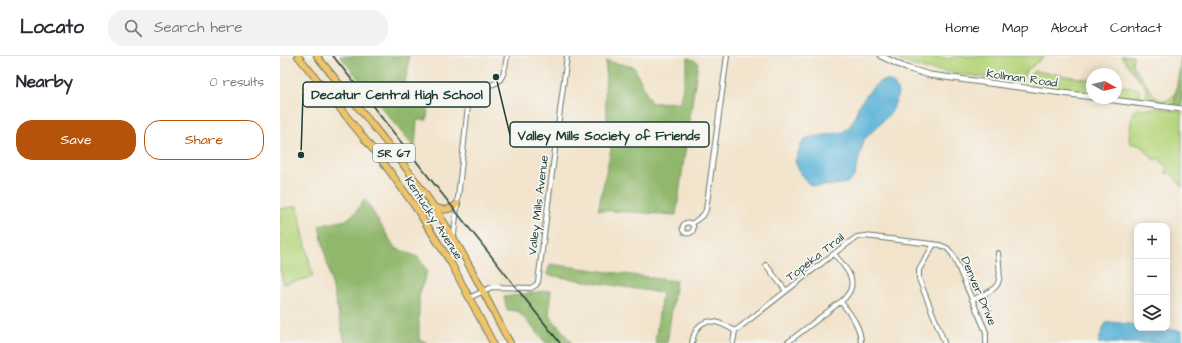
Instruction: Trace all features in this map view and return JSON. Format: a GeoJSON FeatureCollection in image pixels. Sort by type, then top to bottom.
{"type":"FeatureCollection","features":[{"type":"Feature","properties":{"kind":"main road","name":"Kentucky Avenue"},"geometry":{"type":"LineString","coordinates":[[298,56],[406,193],[451,263],[494,343]]}},
{"type":"Feature","properties":{"kind":"main road","name":"Kentucky Avenue"},"geometry":{"type":"LineString","coordinates":[[317,56],[397,157],[433,206],[453,239],[510,343]]}},
{"type":"Feature","properties":{"kind":"main road"},"geometry":{"type":"LineString","coordinates":[[433,206],[446,210],[453,208],[457,204]]}},
{"type":"Feature","properties":{"kind":"street"},"geometry":{"type":"LineString","coordinates":[[451,263],[470,87],[474,85],[497,83],[505,71],[506,56]]}},
{"type":"Feature","properties":{"kind":"street","name":"Valley Mills Avenue"},"geometry":{"type":"LineString","coordinates":[[482,291],[493,287],[531,288],[538,282],[567,56]]}},
{"type":"Feature","properties":{"kind":"street"},"geometry":{"type":"LineString","coordinates":[[692,224],[706,211],[726,56]]}},
{"type":"Feature","properties":{"kind":"street","name":"Kollman Road"},"geometry":{"type":"LineString","coordinates":[[881,56],[903,67],[930,75],[1086,96]]}},
{"type":"Feature","properties":{"kind":"street"},"geometry":{"type":"LineString","coordinates":[[1122,101],[1182,109]]}},
{"type":"Feature","properties":{"kind":"street","name":"Topeka Trail"},"geometry":{"type":"LineString","coordinates":[[735,332],[855,239],[863,236],[934,244],[948,248]]}},
{"type":"Feature","properties":{"kind":"street"},"geometry":{"type":"LineString","coordinates":[[934,244],[918,275],[944,338],[944,343]]}},
{"type":"Feature","properties":{"kind":"street","name":"Denver Drive"},"geometry":{"type":"LineString","coordinates":[[948,248],[953,255],[986,332],[986,343]]}},
{"type":"Feature","properties":{"kind":"street"},"geometry":{"type":"LineString","coordinates":[[972,300],[990,292],[998,285],[1000,274],[998,253]]}},
{"type":"Feature","properties":{"kind":"street"},"geometry":{"type":"LineString","coordinates":[[787,343],[841,302],[850,292],[852,279],[834,254]]}},
{"type":"Feature","properties":{"kind":"street"},"geometry":{"type":"LineString","coordinates":[[766,265],[786,291]]}},
{"type":"Feature","properties":{"kind":"street"},"geometry":{"type":"LineString","coordinates":[[470,298],[482,291]]}},
{"type":"Feature","properties":{"kind":"street"},"geometry":{"type":"LineString","coordinates":[[841,302],[857,324],[861,343]]}},
{"type":"Feature","properties":{"kind":"street"},"geometry":{"type":"LineString","coordinates":[[692,343],[694,334],[698,327],[709,321],[720,323],[735,332],[733,343]]}},
{"type":"Feature","properties":{"kind":"green space"},"geometry":{"type":"Polygon","coordinates":[[[340,56],[409,56],[408,70],[401,100],[429,99],[427,120],[417,120],[415,149],[340,56]]]}},
{"type":"Feature","properties":{"kind":"green space"},"geometry":{"type":"Polygon","coordinates":[[[890,56],[934,56],[950,59],[954,56],[1045,56],[1026,71],[1022,80],[1018,82],[926,69],[911,65],[890,56]]]}},
{"type":"Feature","properties":{"kind":"green space"},"geometry":{"type":"Polygon","coordinates":[[[1121,56],[1133,56],[1132,63],[1134,68],[1157,99],[1168,100],[1176,91],[1174,105],[1147,101],[1146,88],[1121,56]]]}},
{"type":"Feature","properties":{"kind":"green space"},"geometry":{"type":"Polygon","coordinates":[[[1182,56],[1182,106],[1174,105],[1182,56]]]}},
{"type":"Feature","properties":{"kind":"green space"},"geometry":{"type":"Polygon","coordinates":[[[688,58],[698,62],[676,215],[598,210],[611,149],[605,101],[606,61],[634,67],[651,103],[680,102],[688,58]]]}},
{"type":"Feature","properties":{"kind":"green space"},"geometry":{"type":"Polygon","coordinates":[[[1035,71],[1086,79],[1086,94],[1071,92],[1071,89],[1032,84],[1029,77],[1031,73],[1035,71]]]}},
{"type":"Feature","properties":{"kind":"green space"},"geometry":{"type":"Polygon","coordinates":[[[1122,86],[1136,88],[1140,92],[1140,100],[1122,99],[1122,86]]]}},
{"type":"Feature","properties":{"kind":"green space"},"geometry":{"type":"Polygon","coordinates":[[[1137,108],[1157,108],[1182,112],[1182,187],[1170,172],[1167,174],[1165,172],[1168,169],[1158,158],[1154,160],[1142,146],[1130,143],[1129,139],[1132,113],[1137,108]]]}},
{"type":"Feature","properties":{"kind":"green space"},"geometry":{"type":"Polygon","coordinates":[[[365,199],[395,248],[418,257],[427,271],[419,296],[419,339],[428,343],[345,343],[319,226],[346,220],[356,212],[365,199]]]}},
{"type":"Feature","properties":{"kind":"green space"},"geometry":{"type":"Polygon","coordinates":[[[297,206],[313,277],[283,284],[280,268],[280,209],[297,206]]]}},
{"type":"Feature","properties":{"kind":"green space"},"geometry":{"type":"Polygon","coordinates":[[[550,264],[676,281],[667,343],[655,343],[662,293],[547,275],[550,264]]]}},
{"type":"Feature","properties":{"kind":"green space"},"geometry":{"type":"Polygon","coordinates":[[[551,290],[549,315],[572,343],[546,343],[518,311],[507,310],[504,297],[551,290]]]}},
{"type":"Feature","properties":{"kind":"water"},"geometry":{"type":"Polygon","coordinates":[[[887,80],[893,83],[896,87],[898,93],[896,101],[891,113],[864,140],[854,177],[847,183],[821,186],[809,184],[803,177],[795,162],[801,144],[807,138],[843,132],[850,126],[859,105],[872,88],[879,82],[887,80]]]}},
{"type":"Feature","properties":{"kind":"water"},"geometry":{"type":"Polygon","coordinates":[[[1111,322],[1134,325],[1134,331],[1170,331],[1170,330],[1182,331],[1182,343],[1098,343],[1106,323],[1111,322]]]}},
{"type":"Feature","properties":{"kind":"railway"},"geometry":{"type":"LineString","coordinates":[[333,56],[560,343]]}},
{"type":"Feature","properties":{"kind":"place","name":"Valley Mills Society of Friends"},"geometry":{"type":"Point","coordinates":[496,77]}},
{"type":"Feature","properties":{"kind":"place","name":"Decatur Central High School"},"geometry":{"type":"Point","coordinates":[301,155]}}]}
